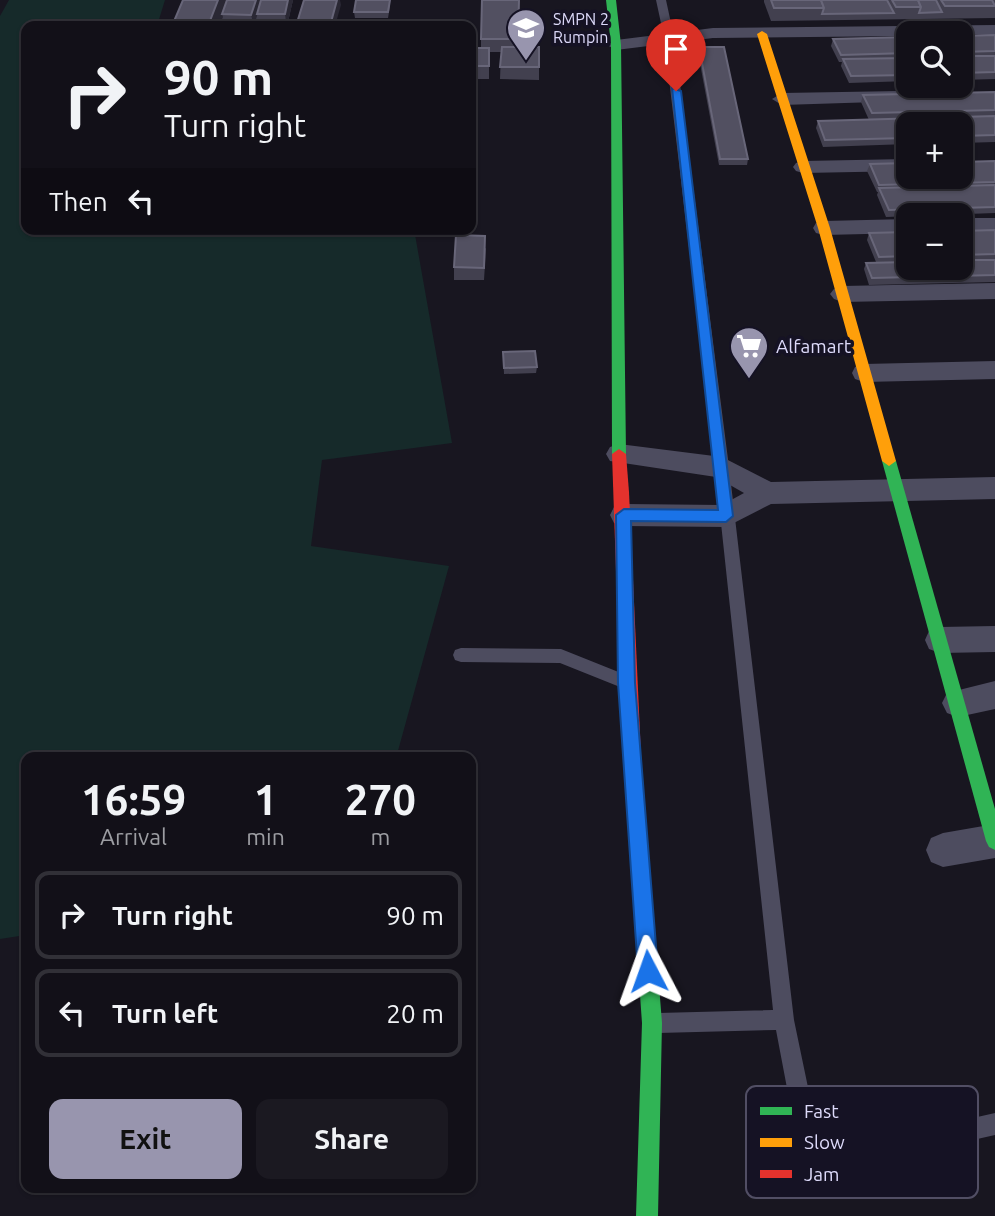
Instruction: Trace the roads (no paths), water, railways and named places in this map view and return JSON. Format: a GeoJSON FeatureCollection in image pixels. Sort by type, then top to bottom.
{"type":"FeatureCollection","features":[{"type":"Feature","properties":{"kind":"main road"},"geometry":{"type":"LineString","coordinates":[[611,0],[616,45],[619,454],[624,515],[626,683],[652,1023],[647,1216]]}},
{"type":"Feature","properties":{"kind":"main road"},"geometry":{"type":"LineString","coordinates":[[762,34],[824,228],[995,841]]}},
{"type":"Feature","properties":{"kind":"street"},"geometry":{"type":"LineString","coordinates":[[614,25],[669,37]]}},
{"type":"Feature","properties":{"kind":"street"},"geometry":{"type":"LineString","coordinates":[[616,45],[669,37],[995,30]]}},
{"type":"Feature","properties":{"kind":"street"},"geometry":{"type":"LineString","coordinates":[[782,99],[896,97]]}},
{"type":"Feature","properties":{"kind":"street"},"geometry":{"type":"LineString","coordinates":[[803,167],[896,165]]}},
{"type":"Feature","properties":{"kind":"street"},"geometry":{"type":"LineString","coordinates":[[973,225],[995,225]]}},
{"type":"Feature","properties":{"kind":"street"},"geometry":{"type":"LineString","coordinates":[[824,228],[896,226]]}},
{"type":"Feature","properties":{"kind":"street"},"geometry":{"type":"LineString","coordinates":[[842,294],[995,291]]}},
{"type":"Feature","properties":{"kind":"street"},"geometry":{"type":"LineString","coordinates":[[864,373],[995,370]]}},
{"type":"Feature","properties":{"kind":"street"},"geometry":{"type":"LineString","coordinates":[[619,454],[722,467],[767,493],[995,488]]}},
{"type":"Feature","properties":{"kind":"street"},"geometry":{"type":"LineString","coordinates":[[624,515],[726,516],[767,493]]}},
{"type":"Feature","properties":{"kind":"street"},"geometry":{"type":"LineString","coordinates":[[940,640],[995,639]]}},
{"type":"Feature","properties":{"kind":"street"},"geometry":{"type":"LineString","coordinates":[[958,703],[995,695]]}},
{"type":"Feature","properties":{"kind":"street"},"geometry":{"type":"LineString","coordinates":[[943,850],[995,841]]}},
{"type":"Feature","properties":{"kind":"lane"},"geometry":{"type":"LineString","coordinates":[[661,0],[669,37],[722,467],[784,1020],[797,1086]]}},
{"type":"Feature","properties":{"kind":"lane"},"geometry":{"type":"LineString","coordinates":[[461,655],[561,656],[626,683]]}},
{"type":"Feature","properties":{"kind":"lane"},"geometry":{"type":"LineString","coordinates":[[652,1023],[784,1020]]}},
{"type":"Feature","properties":{"kind":"place","name":"SMPN 2 Rumpin"},"geometry":{"type":"Point","coordinates":[526,62]}},
{"type":"Feature","properties":{"kind":"place","name":"Alfamart"},"geometry":{"type":"Point","coordinates":[749,380]}}]}
